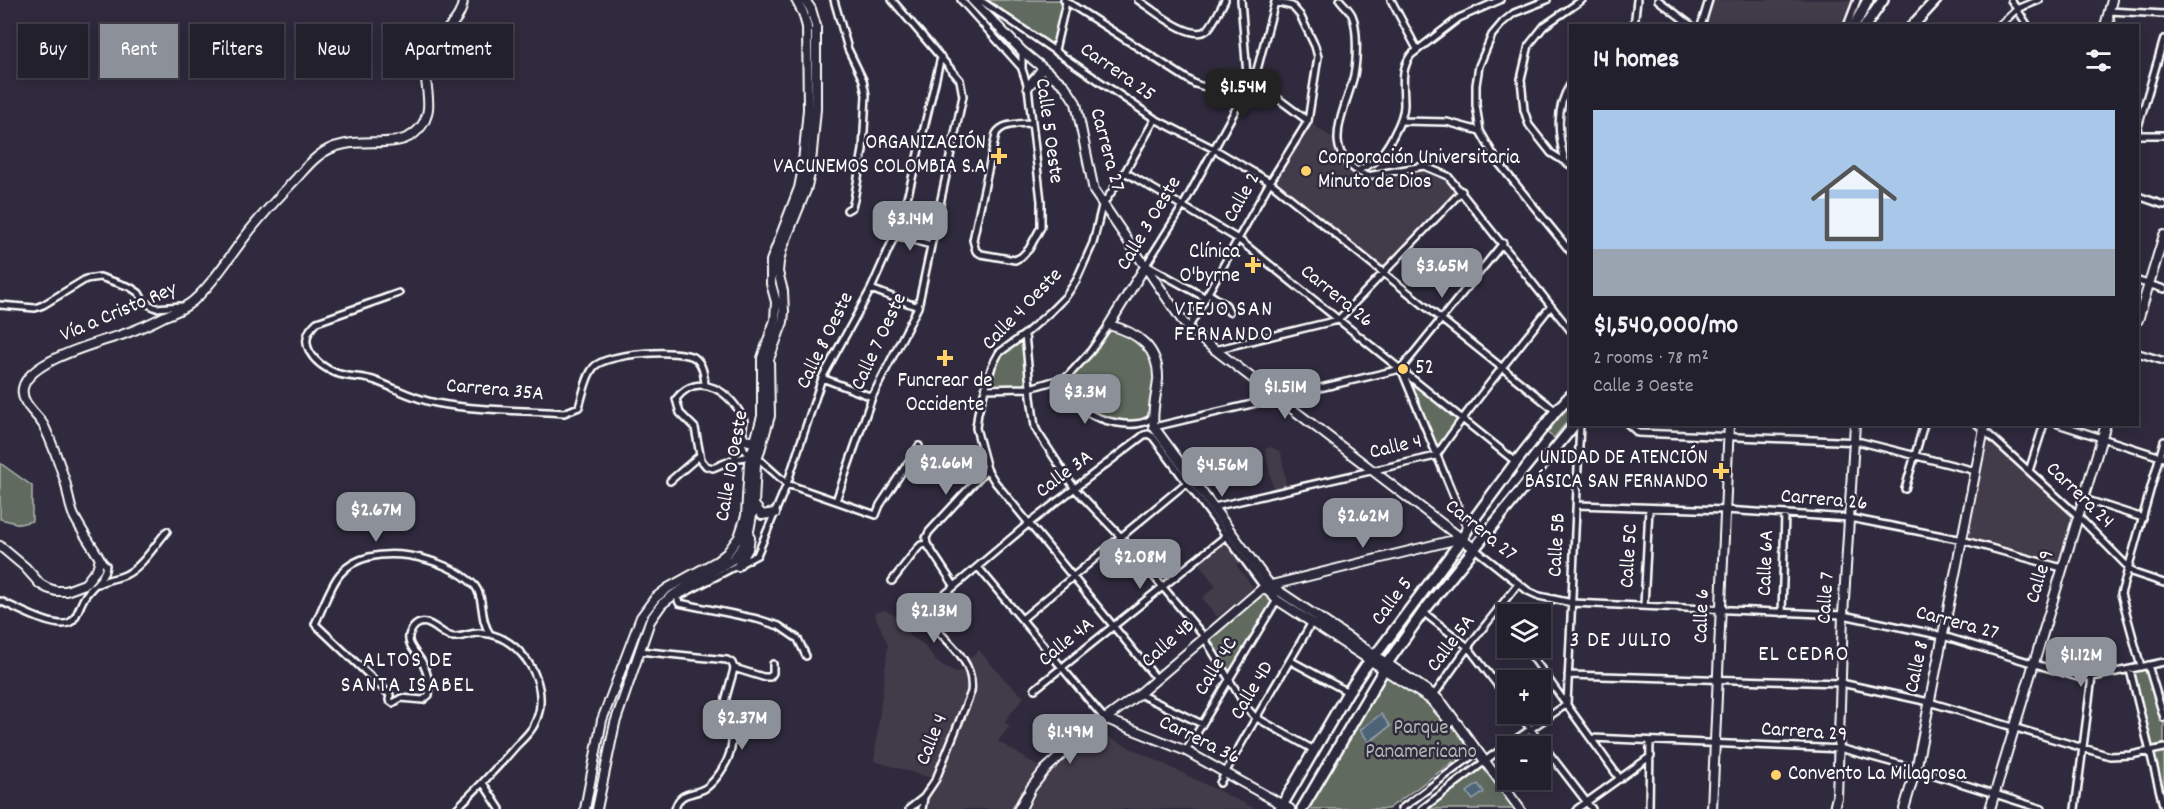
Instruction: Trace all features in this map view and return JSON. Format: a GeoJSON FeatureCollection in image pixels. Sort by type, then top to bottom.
{"type":"FeatureCollection","features":[{"type":"Feature","properties":{"kind":"main road"},"geometry":{"type":"LineString","coordinates":[[1855,24],[1868,0]]}},
{"type":"Feature","properties":{"kind":"main road"},"geometry":{"type":"LineString","coordinates":[[1866,24],[1883,0]]}},
{"type":"Feature","properties":{"kind":"main road"},"geometry":{"type":"LineString","coordinates":[[1912,24],[1929,0]]}},
{"type":"Feature","properties":{"kind":"main road"},"geometry":{"type":"LineString","coordinates":[[1913,24],[1936,0]]}},
{"type":"Feature","properties":{"kind":"main road","name":"Calle 5"},"geometry":{"type":"LineString","coordinates":[[1284,807],[1347,692],[1516,462],[1569,397]]}},
{"type":"Feature","properties":{"kind":"main road","name":"Calle 5"},"geometry":{"type":"LineString","coordinates":[[1302,809],[1385,666],[1423,612],[1573,426]]}},
{"type":"Feature","properties":{"kind":"street","name":"Vía a Cristo Rey"},"geometry":{"type":"LineString","coordinates":[[100,559],[74,514],[48,435],[41,422],[24,402],[22,391],[25,383],[38,369],[69,352],[126,333],[189,304],[201,293],[273,202],[319,155],[336,146],[361,141],[393,142],[409,138],[427,117],[429,104],[427,59],[431,50],[459,16],[463,0]]}},
{"type":"Feature","properties":{"kind":"street"},"geometry":{"type":"LineString","coordinates":[[796,0],[803,13],[807,35],[808,109],[802,173],[803,189]]}},
{"type":"Feature","properties":{"kind":"street"},"geometry":{"type":"LineString","coordinates":[[803,189],[810,174],[816,109],[816,26],[811,9],[805,0]]}},
{"type":"Feature","properties":{"kind":"street"},"geometry":{"type":"LineString","coordinates":[[834,0],[848,49],[863,80],[866,95],[863,150],[854,200],[852,207],[848,210]]}},
{"type":"Feature","properties":{"kind":"street"},"geometry":{"type":"LineString","coordinates":[[892,0],[941,57]]}},
{"type":"Feature","properties":{"kind":"street"},"geometry":{"type":"LineString","coordinates":[[961,0],[1022,69]]}},
{"type":"Feature","properties":{"kind":"street","name":"Carrera 25"},"geometry":{"type":"LineString","coordinates":[[973,0],[983,2],[1155,119],[1215,149],[1270,182],[1556,411]]}},
{"type":"Feature","properties":{"kind":"street","name":"Carrera 27"},"geometry":{"type":"LineString","coordinates":[[973,0],[1022,51],[1065,86],[1076,103],[1094,191],[1102,206],[1146,265],[1188,329],[1372,471],[1465,534],[1475,549],[1518,584],[1539,596],[1572,603],[1843,615],[1943,636],[2078,677],[2092,677],[2164,662]]}},
{"type":"Feature","properties":{"kind":"street"},"geometry":{"type":"LineString","coordinates":[[1138,0],[1188,32],[1198,34],[1207,30],[1225,0]]}},
{"type":"Feature","properties":{"kind":"street"},"geometry":{"type":"LineString","coordinates":[[1241,0],[1249,77],[1308,121]]}},
{"type":"Feature","properties":{"kind":"street"},"geometry":{"type":"LineString","coordinates":[[1340,0],[1351,13],[1356,48],[1355,72],[1339,119],[1338,142],[1341,153],[1357,171],[1367,176],[1424,166],[1448,176],[1569,329]]}},
{"type":"Feature","properties":{"kind":"street"},"geometry":{"type":"LineString","coordinates":[[1391,0],[1417,49]]}},
{"type":"Feature","properties":{"kind":"street"},"geometry":{"type":"LineString","coordinates":[[1357,171],[1379,156],[1402,121],[1403,71],[1406,62],[1417,49],[1459,18],[1500,0]]}},
{"type":"Feature","properties":{"kind":"street"},"geometry":{"type":"LineString","coordinates":[[1547,0],[1514,13],[1492,34],[1479,66],[1476,85],[1480,131],[1497,162],[1569,250]]}},
{"type":"Feature","properties":{"kind":"street"},"geometry":{"type":"LineString","coordinates":[[1568,163],[1551,153],[1529,125],[1524,110],[1521,79],[1529,45],[1544,26],[1582,0]]}},
{"type":"Feature","properties":{"kind":"street"},"geometry":{"type":"LineString","coordinates":[[1634,24],[1637,0]]}},
{"type":"Feature","properties":{"kind":"street"},"geometry":{"type":"LineString","coordinates":[[1658,0],[1689,24]]}},
{"type":"Feature","properties":{"kind":"street"},"geometry":{"type":"LineString","coordinates":[[1702,24],[1709,0]]}},
{"type":"Feature","properties":{"kind":"street"},"geometry":{"type":"LineString","coordinates":[[1848,24],[1857,0]]}},
{"type":"Feature","properties":{"kind":"street"},"geometry":{"type":"LineString","coordinates":[[2011,0],[2027,24]]}},
{"type":"Feature","properties":{"kind":"street"},"geometry":{"type":"LineString","coordinates":[[2001,24],[2017,9],[2039,0]]}},
{"type":"Feature","properties":{"kind":"street"},"geometry":{"type":"LineString","coordinates":[[2106,24],[2112,0]]}},
{"type":"Feature","properties":{"kind":"street"},"geometry":{"type":"LineString","coordinates":[[1065,1],[1195,84],[1216,87],[1249,77]]}},
{"type":"Feature","properties":{"kind":"street","name":"Calle 5 Oeste"},"geometry":{"type":"LineString","coordinates":[[1055,50],[1065,1]]}},
{"type":"Feature","properties":{"kind":"street","name":"Calle 3 Oeste"},"geometry":{"type":"LineString","coordinates":[[1067,377],[1090,352],[1109,325],[1183,206],[1215,149],[1249,77],[1257,70],[1275,2]]}},
{"type":"Feature","properties":{"kind":"street","name":"Calle 2"},"geometry":{"type":"LineString","coordinates":[[1188,329],[1270,182],[1308,121],[1318,57],[1315,46],[1300,15],[1292,6],[1275,2]]}},
{"type":"Feature","properties":{"kind":"street"},"geometry":{"type":"LineString","coordinates":[[2109,11],[2164,14]]}},
{"type":"Feature","properties":{"kind":"street"},"geometry":{"type":"LineString","coordinates":[[2109,11],[2111,24]]}},
{"type":"Feature","properties":{"kind":"street"},"geometry":{"type":"LineString","coordinates":[[2139,124],[2164,39]]}},
{"type":"Feature","properties":{"kind":"street","name":"Calle 5 Oeste"},"geometry":{"type":"LineString","coordinates":[[1022,51],[1022,69],[1028,87],[1042,217],[1038,235],[1021,257],[1009,259],[981,254],[976,251],[973,240],[996,134],[999,128],[1031,123]]}},
{"type":"Feature","properties":{"kind":"street","name":"Calle 7 Oeste"},"geometry":{"type":"LineString","coordinates":[[837,501],[872,397],[918,307],[963,96],[960,80],[941,57]]}},
{"type":"Feature","properties":{"kind":"street","name":"Calle 8 Oeste"},"geometry":{"type":"LineString","coordinates":[[806,656],[798,639],[778,626],[679,603],[677,597],[757,555],[787,484],[822,378],[871,289],[895,236],[909,192],[941,57]]}},
{"type":"Feature","properties":{"kind":"street"},"geometry":{"type":"LineString","coordinates":[[1028,87],[1043,69]]}},
{"type":"Feature","properties":{"kind":"street"},"geometry":{"type":"LineString","coordinates":[[1568,163],[1560,146],[1559,115],[1562,100],[1569,87]]}},
{"type":"Feature","properties":{"kind":"street","name":"Calle 4 Oeste"},"geometry":{"type":"LineString","coordinates":[[987,469],[976,428],[978,413],[992,366],[999,352],[1025,334],[1066,296],[1077,281],[1093,243],[1102,206],[1125,172],[1155,119]]}},
{"type":"Feature","properties":{"kind":"street"},"geometry":{"type":"LineString","coordinates":[[1402,121],[1447,122],[1480,131]]}},
{"type":"Feature","properties":{"kind":"street"},"geometry":{"type":"LineString","coordinates":[[2139,135],[2164,135]]}},
{"type":"Feature","properties":{"kind":"street","name":"Carrera 26"},"geometry":{"type":"LineString","coordinates":[[1125,172],[1238,239],[1463,417],[1516,462]]}},
{"type":"Feature","properties":{"kind":"street","name":"Calle 10 Oeste"},"geometry":{"type":"LineString","coordinates":[[597,809],[621,703],[650,621],[662,604],[688,585],[733,559],[743,546],[749,531],[754,504],[754,457],[762,416],[762,358],[775,320],[776,302],[771,284],[771,261],[803,189]]}},
{"type":"Feature","properties":{"kind":"street","name":"Calle 10 Oeste"},"geometry":{"type":"LineString","coordinates":[[585,809],[602,720],[637,626],[655,598],[676,583],[717,561],[736,542],[746,516],[748,473],[770,416],[770,359],[783,322],[783,291],[778,272],[779,262],[803,189]]}},
{"type":"Feature","properties":{"kind":"street"},"geometry":{"type":"LineString","coordinates":[[1214,350],[1338,320],[1462,191]]}},
{"type":"Feature","properties":{"kind":"street"},"geometry":{"type":"LineString","coordinates":[[2139,196],[2164,205]]}},
{"type":"Feature","properties":{"kind":"street"},"geometry":{"type":"LineString","coordinates":[[2139,316],[2164,235]]}},
{"type":"Feature","properties":{"kind":"street"},"geometry":{"type":"LineString","coordinates":[[895,236],[931,245]]}},
{"type":"Feature","properties":{"kind":"street"},"geometry":{"type":"LineString","coordinates":[[1154,426],[1401,369],[1503,243]]}},
{"type":"Feature","properties":{"kind":"street"},"geometry":{"type":"LineString","coordinates":[[1146,265],[1226,305],[1229,312]]}},
{"type":"Feature","properties":{"kind":"street"},"geometry":{"type":"LineString","coordinates":[[0,305],[35,308],[44,305],[86,279],[100,277],[130,287],[139,293],[144,302],[156,308],[175,308],[189,304]]}},
{"type":"Feature","properties":{"kind":"street"},"geometry":{"type":"LineString","coordinates":[[2139,281],[2164,289]]}},
{"type":"Feature","properties":{"kind":"street"},"geometry":{"type":"LineString","coordinates":[[871,289],[918,307]]}},
{"type":"Feature","properties":{"kind":"street","name":"Carrera 35A"},"geometry":{"type":"LineString","coordinates":[[399,293],[317,322],[309,329],[306,337],[309,352],[325,367],[337,373],[374,380],[413,398],[449,405],[564,413],[579,407],[592,368],[599,363],[610,358],[653,354],[675,353],[693,357],[704,371],[705,384]]}},
{"type":"Feature","properties":{"kind":"street","name":"Calle 4"},"geometry":{"type":"LineString","coordinates":[[1214,507],[1436,456],[1463,417],[1551,306]]}},
{"type":"Feature","properties":{"kind":"street"},"geometry":{"type":"LineString","coordinates":[[1109,325],[1137,335],[1148,345],[1154,355],[1158,379],[1153,416],[1154,426],[1190,480],[1277,600],[1314,619]]}},
{"type":"Feature","properties":{"kind":"street"},"geometry":{"type":"LineString","coordinates":[[1025,334],[1035,427],[1075,489],[1122,537],[1204,637],[1246,707],[1255,717],[1314,750]]}},
{"type":"Feature","properties":{"kind":"street"},"geometry":{"type":"LineString","coordinates":[[2139,353],[2164,361]]}},
{"type":"Feature","properties":{"kind":"street"},"geometry":{"type":"LineString","coordinates":[[1401,369],[1465,534]]}},
{"type":"Feature","properties":{"kind":"street"},"geometry":{"type":"LineString","coordinates":[[986,390],[1030,388],[1067,377],[1075,399],[1082,409],[1095,417],[1108,422],[1140,424],[1148,422],[1153,416]]}},
{"type":"Feature","properties":{"kind":"street"},"geometry":{"type":"LineString","coordinates":[[822,378],[872,397]]}},
{"type":"Feature","properties":{"kind":"street"},"geometry":{"type":"LineString","coordinates":[[734,459],[744,421],[726,395],[705,384],[693,386],[680,393],[676,399],[680,412],[695,428],[699,456],[704,464],[713,468],[734,459],[754,457]]}},
{"type":"Feature","properties":{"kind":"street"},"geometry":{"type":"LineString","coordinates":[[1140,424],[1146,429],[1144,435],[1151,435],[1214,507],[1229,533]]}},
{"type":"Feature","properties":{"kind":"street","name":"Calle 5B"},"geometry":{"type":"LineString","coordinates":[[1567,704],[1580,426]]}},
{"type":"Feature","properties":{"kind":"street"},"geometry":{"type":"LineString","coordinates":[[1630,426],[1638,433],[1854,442],[1976,471]]}},
{"type":"Feature","properties":{"kind":"street","name":"Calle 6"},"geometry":{"type":"LineString","coordinates":[[1712,809],[1729,426]]}},
{"type":"Feature","properties":{"kind":"street","name":"Calle 7"},"geometry":{"type":"LineString","coordinates":[[1834,809],[1837,797],[1843,615],[1855,426]]}},
{"type":"Feature","properties":{"kind":"street"},"geometry":{"type":"LineString","coordinates":[[1905,489],[1923,426]]}},
{"type":"Feature","properties":{"kind":"street"},"geometry":{"type":"LineString","coordinates":[[2029,471],[2043,426]]}},
{"type":"Feature","properties":{"kind":"street"},"geometry":{"type":"LineString","coordinates":[[2064,426],[2162,457]]}},
{"type":"Feature","properties":{"kind":"street","name":"Calle 9"},"geometry":{"type":"LineString","coordinates":[[1990,809],[2105,426]]}},
{"type":"Feature","properties":{"kind":"street","name":"Carrera 24"},"geometry":{"type":"LineString","coordinates":[[1984,428],[2079,517],[2134,573],[2164,583]]}},
{"type":"Feature","properties":{"kind":"street","name":"Calle 8"},"geometry":{"type":"LineString","coordinates":[[1904,809],[1916,769],[1984,428]]}},
{"type":"Feature","properties":{"kind":"street"},"geometry":{"type":"LineString","coordinates":[[742,434],[747,441],[757,440]]}},
{"type":"Feature","properties":{"kind":"street"},"geometry":{"type":"LineString","coordinates":[[742,434],[743,447],[787,484],[876,515],[880,505],[919,446]]}},
{"type":"Feature","properties":{"kind":"street","name":"Calle 3A"},"geometry":{"type":"LineString","coordinates":[[972,682],[972,675],[966,661],[929,622],[927,614],[930,607],[1028,524],[1144,435]]}},
{"type":"Feature","properties":{"kind":"street"},"geometry":{"type":"LineString","coordinates":[[2141,667],[2121,594],[2162,457],[2164,441]]}},
{"type":"Feature","properties":{"kind":"street"},"geometry":{"type":"LineString","coordinates":[[670,481],[699,456]]}},
{"type":"Feature","properties":{"kind":"street"},"geometry":{"type":"LineString","coordinates":[[892,581],[916,549],[926,541],[929,532],[987,469],[1028,524],[1156,678]]}},
{"type":"Feature","properties":{"kind":"street"},"geometry":{"type":"LineString","coordinates":[[1022,619],[1190,480]]}},
{"type":"Feature","properties":{"kind":"street"},"geometry":{"type":"LineString","coordinates":[[2084,499],[2143,518]]}},
{"type":"Feature","properties":{"kind":"street"},"geometry":{"type":"LineString","coordinates":[[754,504],[755,509],[762,515],[775,513]]}},
{"type":"Feature","properties":{"kind":"street","name":"Carrera 26"},"geometry":{"type":"LineString","coordinates":[[1577,505],[1725,510],[1850,518],[1962,540],[2062,568]]}},
{"type":"Feature","properties":{"kind":"street","name":"Calle 5C"},"geometry":{"type":"LineString","coordinates":[[1644,606],[1649,508]]}},
{"type":"Feature","properties":{"kind":"street","name":"Calle 6A"},"geometry":{"type":"LineString","coordinates":[[1782,613],[1785,514]]}},
{"type":"Feature","properties":{"kind":"street"},"geometry":{"type":"LineString","coordinates":[[94,586],[108,579],[126,575],[137,566],[167,531]]}},
{"type":"Feature","properties":{"kind":"street"},"geometry":{"type":"LineString","coordinates":[[738,566],[748,549],[749,531]]}},
{"type":"Feature","properties":{"kind":"street","name":"Calle 4A"},"geometry":{"type":"LineString","coordinates":[[1035,689],[1229,533]]}},
{"type":"Feature","properties":{"kind":"street","name":"Calle 4B"},"geometry":{"type":"LineString","coordinates":[[1019,809],[1045,770],[1084,734],[1139,694],[1267,586],[1465,534]]}},
{"type":"Feature","properties":{"kind":"street"},"geometry":{"type":"LineString","coordinates":[[926,541],[954,585]]}},
{"type":"Feature","properties":{"kind":"street"},"geometry":{"type":"LineString","coordinates":[[0,546],[26,567],[40,584],[56,591],[66,591],[85,584],[97,569],[100,559],[105,562],[105,569],[69,624],[62,625],[36,618],[0,601]]}},
{"type":"Feature","properties":{"kind":"street"},"geometry":{"type":"LineString","coordinates":[[456,809],[483,783],[533,726],[540,700],[538,682],[523,656],[509,642],[490,634],[471,633],[452,637],[427,623],[416,626],[410,635],[409,643],[427,674],[429,695],[423,700],[405,698],[395,703],[390,702],[390,695],[315,624],[339,575],[349,566],[371,555],[397,554],[450,568],[476,587],[483,623],[490,634]]}},
{"type":"Feature","properties":{"kind":"street","name":"Carrera 36"},"geometry":{"type":"LineString","coordinates":[[978,567],[1104,718],[1186,752],[1284,807]]}},
{"type":"Feature","properties":{"kind":"street","name":"Calle 5A"},"geometry":{"type":"LineString","coordinates":[[1502,604],[1518,584]]}},
{"type":"Feature","properties":{"kind":"street"},"geometry":{"type":"LineString","coordinates":[[1267,586],[1372,658],[1434,695],[1520,809]]}},
{"type":"Feature","properties":{"kind":"street","name":"Calle 4C"},"geometry":{"type":"LineString","coordinates":[[1186,752],[1277,600]]}},
{"type":"Feature","properties":{"kind":"street","name":"Calle 5A"},"geometry":{"type":"LineString","coordinates":[[1434,695],[1497,610]]}},
{"type":"Feature","properties":{"kind":"street"},"geometry":{"type":"LineString","coordinates":[[1423,612],[1468,647],[1497,685]]}},
{"type":"Feature","properties":{"kind":"street","name":"Calle 4D"},"geometry":{"type":"LineString","coordinates":[[1220,783],[1255,717],[1291,661],[1314,619]]}},
{"type":"Feature","properties":{"kind":"street"},"geometry":{"type":"LineString","coordinates":[[639,651],[727,660],[733,666],[762,677],[770,677],[773,673],[773,664]]}},
{"type":"Feature","properties":{"kind":"street"},"geometry":{"type":"LineString","coordinates":[[1533,658],[1620,779]]}},
{"type":"Feature","properties":{"kind":"street"},"geometry":{"type":"LineString","coordinates":[[1291,661],[1347,692]]}},
{"type":"Feature","properties":{"kind":"street"},"geometry":{"type":"LineString","coordinates":[[2148,665],[2164,718]]}},
{"type":"Feature","properties":{"kind":"street"},"geometry":{"type":"LineString","coordinates":[[675,809],[677,801],[684,795],[703,789],[712,782],[728,759],[732,744],[731,730],[724,714],[733,666]]}},
{"type":"Feature","properties":{"kind":"street"},"geometry":{"type":"LineString","coordinates":[[1385,666],[1431,700],[1468,746],[1477,752]]}},
{"type":"Feature","properties":{"kind":"street"},"geometry":{"type":"LineString","coordinates":[[2130,670],[2164,809]]}},
{"type":"Feature","properties":{"kind":"street"},"geometry":{"type":"LineString","coordinates":[[618,674],[610,702],[615,707],[621,703]]}},
{"type":"Feature","properties":{"kind":"street"},"geometry":{"type":"LineString","coordinates":[[1568,675],[1841,683],[1929,702],[2110,756],[2149,753],[2164,748]]}},
{"type":"Feature","properties":{"kind":"street"},"geometry":{"type":"LineString","coordinates":[[2075,809],[2092,677]]}},
{"type":"Feature","properties":{"kind":"street","name":"Calle 4"},"geometry":{"type":"LineString","coordinates":[[922,809],[924,796],[936,779],[971,692],[972,682]]}},
{"type":"Feature","properties":{"kind":"street"},"geometry":{"type":"LineString","coordinates":[[1139,694],[1202,724]]}},
{"type":"Feature","properties":{"kind":"street"},"geometry":{"type":"LineString","coordinates":[[1422,809],[1567,704]]}},
{"type":"Feature","properties":{"kind":"street"},"geometry":{"type":"LineString","coordinates":[[602,720],[607,715],[614,720],[609,751]]}},
{"type":"Feature","properties":{"kind":"street"},"geometry":{"type":"LineString","coordinates":[[1526,724],[1592,809]]}},
{"type":"Feature","properties":{"kind":"street","name":"Carrera 29"},"geometry":{"type":"LineString","coordinates":[[1591,738],[1838,749],[1916,769],[2042,809]]}},
{"type":"Feature","properties":{"kind":"street"},"geometry":{"type":"LineString","coordinates":[[1649,809],[1650,741]]}},
{"type":"Feature","properties":{"kind":"street"},"geometry":{"type":"LineString","coordinates":[[1401,809],[1477,752]]}},
{"type":"Feature","properties":{"kind":"street"},"geometry":{"type":"LineString","coordinates":[[1577,809],[1651,756]]}},
{"type":"Feature","properties":{"kind":"street"},"geometry":{"type":"LineString","coordinates":[[483,783],[500,809]]}},
{"type":"Feature","properties":{"kind":"street"},"geometry":{"type":"LineString","coordinates":[[909,809],[924,796]]}},
{"type":"Feature","properties":{"kind":"shaded area"},"geometry":{"type":"Polygon","coordinates":[[[1712,0],[1853,0],[1842,24],[1704,24],[1712,0]]]}},
{"type":"Feature","properties":{"kind":"shaded area"},"geometry":{"type":"Polygon","coordinates":[[[1308,121],[1338,142],[1348,162],[1367,176],[1424,166],[1448,176],[1462,191],[1383,272],[1270,182],[1308,121]]]}},
{"type":"Feature","properties":{"kind":"shaded area"},"geometry":{"type":"Polygon","coordinates":[[[1983,431],[2079,517],[2062,568],[1962,540],[1983,431]]]}},
{"type":"Feature","properties":{"kind":"shaded area"},"geometry":{"type":"Polygon","coordinates":[[[1271,447],[1281,452],[1287,490],[1274,493],[1265,449],[1271,447]]]}},
{"type":"Feature","properties":{"kind":"shaded area"},"geometry":{"type":"Polygon","coordinates":[[[1225,542],[1240,562],[1236,565],[1254,588],[1217,617],[1202,598],[1216,586],[1198,563],[1225,542]]]}},
{"type":"Feature","properties":{"kind":"shaded area"},"geometry":{"type":"Polygon","coordinates":[[[885,610],[912,626],[908,635],[923,644],[937,662],[956,672],[969,669],[966,661],[979,650],[1005,680],[1024,697],[1004,722],[1010,726],[998,741],[1044,770],[1087,732],[1093,735],[1098,732],[1256,809],[922,809],[922,803],[935,779],[874,761],[888,645],[874,613],[885,610]]]}},
{"type":"Feature","properties":{"kind":"green space"},"geometry":{"type":"Polygon","coordinates":[[[982,0],[1067,0],[1055,50],[982,0]]]}},
{"type":"Feature","properties":{"kind":"green space"},"geometry":{"type":"Polygon","coordinates":[[[1109,325],[1137,335],[1156,362],[1153,415],[1146,423],[1108,421],[1082,409],[1067,377],[1109,325]]]}},
{"type":"Feature","properties":{"kind":"green space"},"geometry":{"type":"Polygon","coordinates":[[[1025,334],[1030,388],[985,389],[999,353],[1025,334]]]}},
{"type":"Feature","properties":{"kind":"green space"},"geometry":{"type":"Polygon","coordinates":[[[1401,369],[1463,417],[1436,456],[1401,369]]]}},
{"type":"Feature","properties":{"kind":"green space"},"geometry":{"type":"Polygon","coordinates":[[[1569,407],[1569,419],[1554,438],[1546,432],[1569,407]]]}},
{"type":"Feature","properties":{"kind":"green space"},"geometry":{"type":"Polygon","coordinates":[[[0,463],[32,486],[32,521],[20,524],[0,519],[0,463]]]}},
{"type":"Feature","properties":{"kind":"green space"},"geometry":{"type":"Polygon","coordinates":[[[1264,587],[1277,600],[1230,679],[1206,640],[1264,587]]]}},
{"type":"Feature","properties":{"kind":"green space"},"geometry":{"type":"Polygon","coordinates":[[[2148,665],[2164,718],[2164,809],[2130,670],[2148,665]]]}},
{"type":"Feature","properties":{"kind":"green space","name":"Parque Panamericano"},"geometry":{"type":"Polygon","coordinates":[[[1383,669],[1439,707],[1468,745],[1477,752],[1460,766],[1453,762],[1388,809],[1302,809],[1383,669]],[[1390,726],[1360,730],[1370,742],[1390,726]]]}},
{"type":"Feature","properties":{"kind":"green space"},"geometry":{"type":"Polygon","coordinates":[[[1484,761],[1497,778],[1497,790],[1506,790],[1520,809],[1422,809],[1484,761]]]}},
{"type":"Feature","properties":{"kind":"water"},"geometry":{"type":"Polygon","coordinates":[[[1381,714],[1390,726],[1369,742],[1360,730],[1381,714]]]}},
{"type":"Feature","properties":{"kind":"water"},"geometry":{"type":"Polygon","coordinates":[[[1478,784],[1484,792],[1473,800],[1467,792],[1478,784]]]}},
{"type":"Feature","properties":{"kind":"place","name":"ORGANIZACIÓN VACUNEMOS COLOMBIA S.A"},"geometry":{"type":"Point","coordinates":[999,156]}},
{"type":"Feature","properties":{"kind":"place","name":"Corporación Universitaria Minuto de Dios"},"geometry":{"type":"Point","coordinates":[1306,171]}},
{"type":"Feature","properties":{"kind":"place","name":"Clínica O'byrne"},"geometry":{"type":"Point","coordinates":[1253,265]}},
{"type":"Feature","properties":{"kind":"place","name":"Funcrear de Occidente"},"geometry":{"type":"Point","coordinates":[945,358]}},
{"type":"Feature","properties":{"kind":"place","name":"52"},"geometry":{"type":"Point","coordinates":[1403,369]}},
{"type":"Feature","properties":{"kind":"place","name":"UNIDAD DE ATENCIÓN BÁSICA SAN FERNANDO"},"geometry":{"type":"Point","coordinates":[1721,471]}},
{"type":"Feature","properties":{"kind":"place","name":"Convento La Milagrosa"},"geometry":{"type":"Point","coordinates":[1776,775]}},
{"type":"Feature","properties":{"kind":"district","name":"VIEJO SAN FERNANDO"},"geometry":{"type":"Point","coordinates":[1224,322]}},
{"type":"Feature","properties":{"kind":"district","name":"3 DE JULIO"},"geometry":{"type":"Point","coordinates":[1621,641]}},
{"type":"Feature","properties":{"kind":"district","name":"EL CEDRO"},"geometry":{"type":"Point","coordinates":[1804,655]}},
{"type":"Feature","properties":{"kind":"district","name":"ALTOS DE SANTA ISABEL"},"geometry":{"type":"Point","coordinates":[408,674]}}]}
